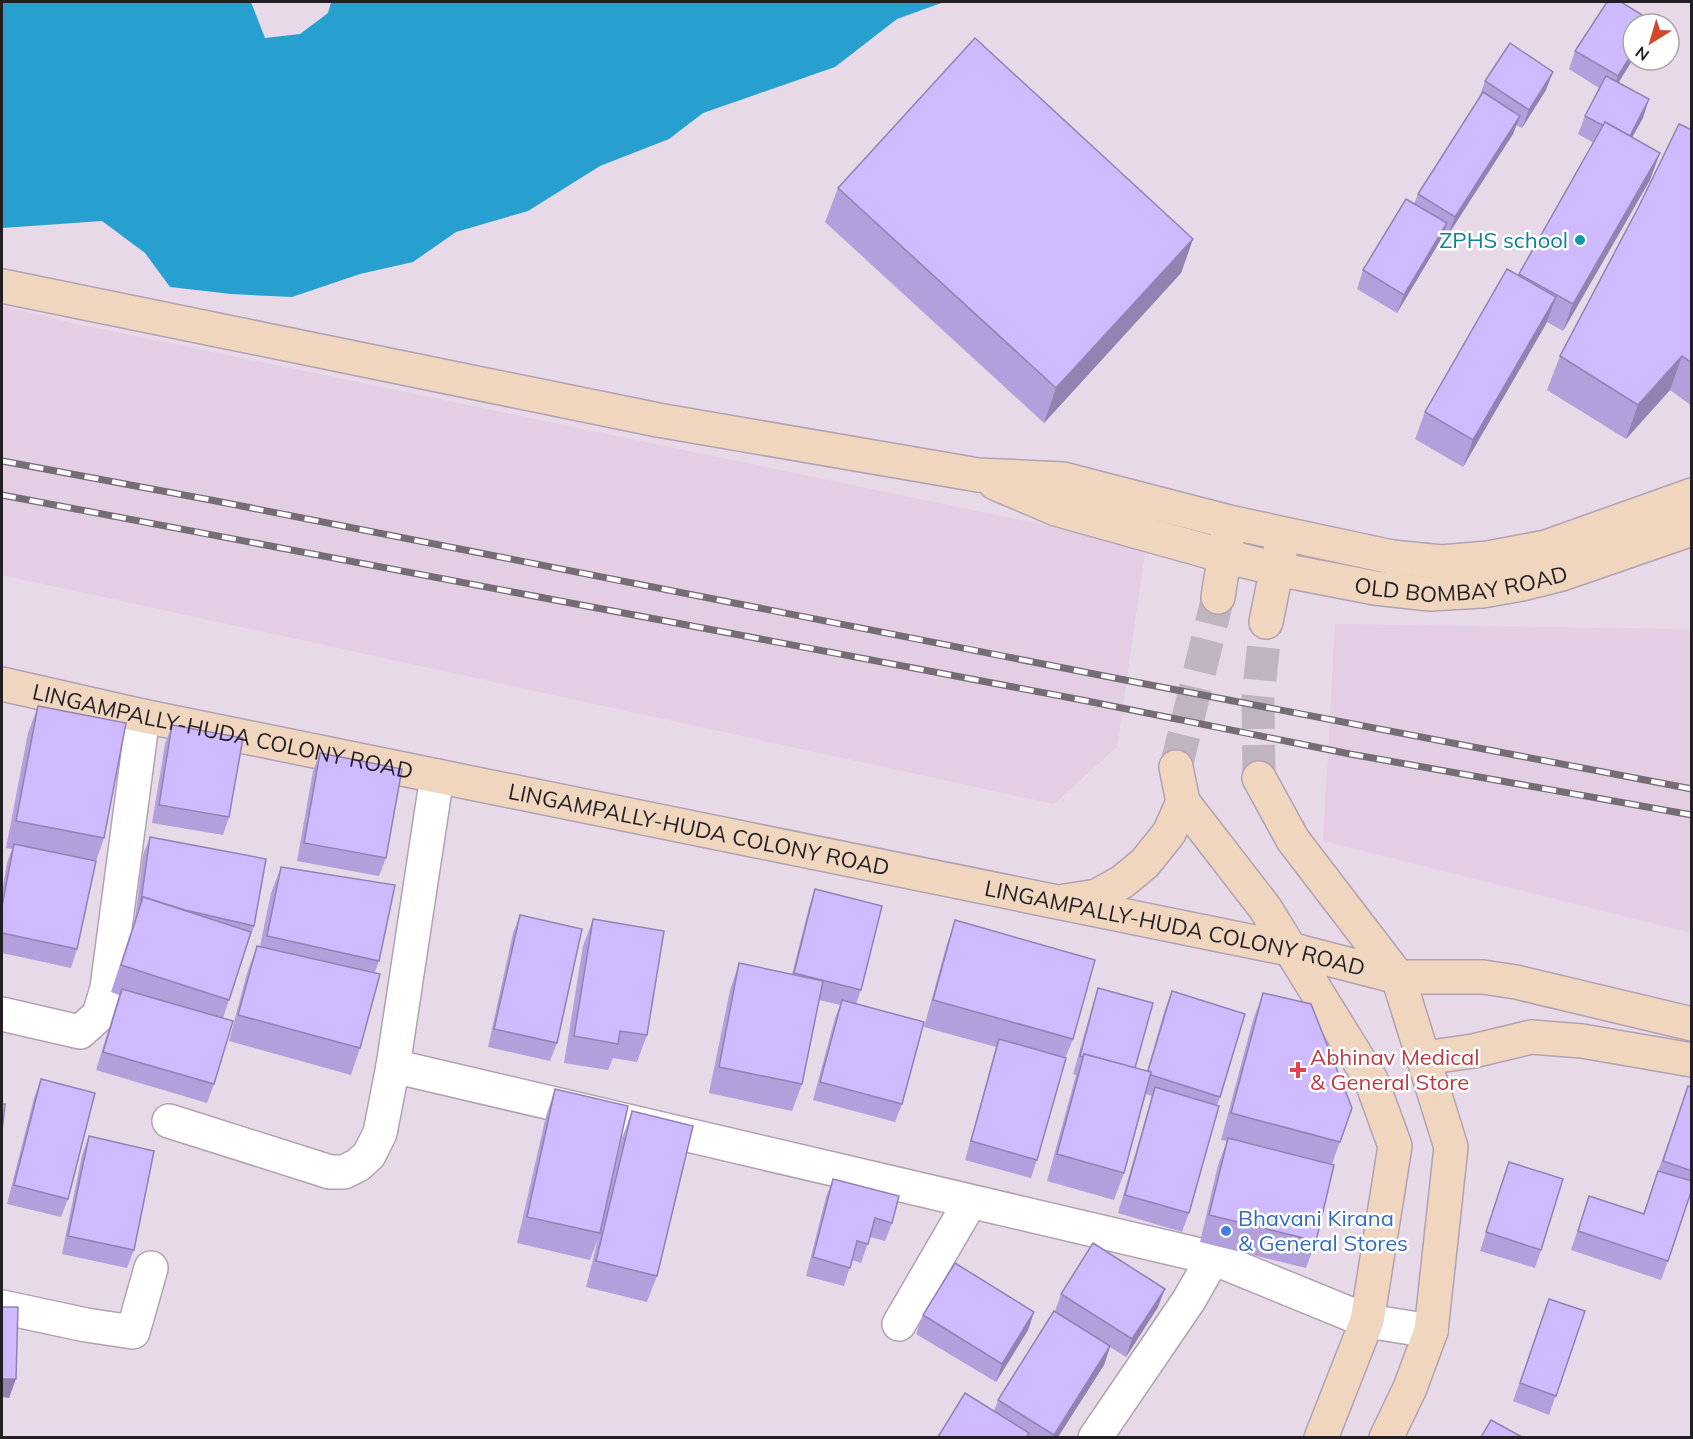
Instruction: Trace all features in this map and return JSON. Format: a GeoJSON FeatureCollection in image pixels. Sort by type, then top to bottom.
{"type":"FeatureCollection","features":[{"type":"Feature","properties":{"kind":"street"},"geometry":{"type":"LineString","coordinates":[[2,286],[658,420],[978,476]]}},
{"type":"Feature","properties":{"kind":"street","name":"OLD BOMBAY ROAD"},"geometry":{"type":"LineString","coordinates":[[978,476],[1063,479],[1229,522],[1392,557],[1442,562],[1488,558],[1546,547],[1692,495]]}},
{"type":"Feature","properties":{"kind":"street","name":"OLD BOMBAY ROAD"},"geometry":{"type":"LineString","coordinates":[[978,476],[1056,509],[1224,556],[1375,588],[1430,594],[1482,591],[1522,584],[1562,574],[1692,529]]}},
{"type":"Feature","properties":{"kind":"street"},"geometry":{"type":"LineString","coordinates":[[1218,597],[1229,522]]}},
{"type":"Feature","properties":{"kind":"street"},"geometry":{"type":"LineString","coordinates":[[1266,622],[1283,533]]}},
{"type":"Feature","properties":{"kind":"street","name":"LINGAMPALLY-HUDA COLONY ROAD"},"geometry":{"type":"LineString","coordinates":[[2,684],[143,716],[1289,949],[1398,977],[1483,977],[1516,982],[1692,1024]]}},
{"type":"Feature","properties":{"kind":"street"},"geometry":{"type":"LineString","coordinates":[[2,1014],[80,1032],[99,1016],[107,988],[143,716]]}},
{"type":"Feature","properties":{"kind":"street"},"geometry":{"type":"LineString","coordinates":[[1176,767],[1183,802],[1266,908],[1371,1080],[1395,1146],[1367,1321],[1321,1437]]}},
{"type":"Feature","properties":{"kind":"street"},"geometry":{"type":"LineString","coordinates":[[169,1121],[330,1172],[345,1172],[358,1165],[369,1155],[380,1133],[393,1066],[438,776]]}},
{"type":"Feature","properties":{"kind":"street"},"geometry":{"type":"LineString","coordinates":[[1259,778],[1293,840],[1398,977],[1451,1147],[1431,1331],[1410,1388],[1386,1437]]}},
{"type":"Feature","properties":{"kind":"street"},"geometry":{"type":"LineString","coordinates":[[1054,902],[1097,896],[1122,882],[1145,863],[1169,833],[1183,802]]}},
{"type":"Feature","properties":{"kind":"street"},"geometry":{"type":"LineString","coordinates":[[1424,1058],[1531,1037],[1582,1041],[1692,1060]]}},
{"type":"Feature","properties":{"kind":"street"},"geometry":{"type":"LineString","coordinates":[[393,1066],[1213,1258],[1367,1321],[1431,1331]]}},
{"type":"Feature","properties":{"kind":"street"},"geometry":{"type":"LineString","coordinates":[[899,1324],[970,1202]]}},
{"type":"Feature","properties":{"kind":"street"},"geometry":{"type":"LineString","coordinates":[[1095,1437],[1189,1300],[1213,1258]]}},
{"type":"Feature","properties":{"kind":"street"},"geometry":{"type":"LineString","coordinates":[[2,1307],[133,1332],[151,1268]]}},
{"type":"Feature","properties":{"kind":"shaded area"},"geometry":{"type":"Polygon","coordinates":[[[2,306],[73,323],[1146,546],[1117,747],[1054,804],[2,575],[2,306]]]}},
{"type":"Feature","properties":{"kind":"shaded area"},"geometry":{"type":"Polygon","coordinates":[[[1335,624],[1691,629],[1691,933],[1323,841],[1335,624]]]}},
{"type":"Feature","properties":{"kind":"water"},"geometry":{"type":"Polygon","coordinates":[[[2,2],[251,2],[265,38],[300,34],[328,13],[331,2],[944,2],[897,19],[835,67],[703,113],[669,139],[600,166],[528,211],[456,232],[413,262],[360,274],[292,297],[231,294],[170,287],[145,253],[102,221],[2,228],[2,2]]]}},
{"type":"Feature","properties":{"kind":"building"},"geometry":{"type":"Polygon","coordinates":[[[1607,2],[1621,2],[1637,12],[1621,12],[1621,71],[1618,76],[1575,51],[1607,2]]]}},
{"type":"Feature","properties":{"kind":"building"},"geometry":{"type":"Polygon","coordinates":[[[975,38],[1193,239],[1056,388],[838,188],[975,38]]]}},
{"type":"Feature","properties":{"kind":"building"},"geometry":{"type":"Polygon","coordinates":[[[1510,43],[1553,72],[1529,110],[1485,81],[1510,43]]]}},
{"type":"Feature","properties":{"kind":"building"},"geometry":{"type":"Polygon","coordinates":[[[1606,76],[1649,99],[1630,136],[1605,122],[1604,126],[1585,116],[1606,76]]]}},
{"type":"Feature","properties":{"kind":"building"},"geometry":{"type":"Polygon","coordinates":[[[1483,92],[1520,116],[1455,217],[1418,194],[1483,92]]]}},
{"type":"Feature","properties":{"kind":"building","name":"ZPHS school"},"geometry":{"type":"Polygon","coordinates":[[[1605,122],[1660,153],[1573,304],[1519,274],[1605,122]]]}},
{"type":"Feature","properties":{"kind":"building"},"geometry":{"type":"Polygon","coordinates":[[[1679,124],[1692,130],[1692,363],[1682,356],[1638,405],[1560,356],[1638,208],[1679,124]]]}},
{"type":"Feature","properties":{"kind":"building"},"geometry":{"type":"Polygon","coordinates":[[[1406,199],[1447,223],[1404,295],[1363,270],[1406,199]]]}},
{"type":"Feature","properties":{"kind":"building"},"geometry":{"type":"Polygon","coordinates":[[[1507,269],[1556,297],[1473,440],[1425,412],[1507,269]]]}},
{"type":"Feature","properties":{"kind":"building"},"geometry":{"type":"Polygon","coordinates":[[[38,706],[126,723],[104,838],[16,821],[38,706]]]}},
{"type":"Feature","properties":{"kind":"building"},"geometry":{"type":"Polygon","coordinates":[[[172,725],[243,738],[229,817],[159,805],[172,725]]]}},
{"type":"Feature","properties":{"kind":"building"},"geometry":{"type":"Polygon","coordinates":[[[320,753],[402,769],[386,858],[304,843],[320,753]]]}},
{"type":"Feature","properties":{"kind":"building"},"geometry":{"type":"Polygon","coordinates":[[[150,837],[266,859],[254,926],[185,910],[143,897],[141,901],[150,837]]]}},
{"type":"Feature","properties":{"kind":"building"},"geometry":{"type":"Polygon","coordinates":[[[14,844],[96,861],[77,949],[2,933],[2,906],[14,844]]]}},
{"type":"Feature","properties":{"kind":"building"},"geometry":{"type":"Polygon","coordinates":[[[281,867],[395,885],[379,961],[267,936],[281,867]]]}},
{"type":"Feature","properties":{"kind":"building"},"geometry":{"type":"Polygon","coordinates":[[[815,889],[882,906],[861,990],[794,973],[815,889]]]}},
{"type":"Feature","properties":{"kind":"building"},"geometry":{"type":"Polygon","coordinates":[[[143,897],[251,932],[229,1000],[121,965],[143,897]]]}},
{"type":"Feature","properties":{"kind":"building"},"geometry":{"type":"Polygon","coordinates":[[[520,915],[582,929],[557,1043],[494,1029],[520,915]]]}},
{"type":"Feature","properties":{"kind":"building"},"geometry":{"type":"Polygon","coordinates":[[[593,919],[664,931],[647,1035],[620,1031],[618,1044],[574,1036],[593,919]]]}},
{"type":"Feature","properties":{"kind":"building"},"geometry":{"type":"Polygon","coordinates":[[[955,920],[1095,960],[1073,1039],[933,1000],[955,920]]]}},
{"type":"Feature","properties":{"kind":"building"},"geometry":{"type":"Polygon","coordinates":[[[257,946],[380,974],[360,1048],[238,1015],[257,946]]]}},
{"type":"Feature","properties":{"kind":"building"},"geometry":{"type":"Polygon","coordinates":[[[739,963],[823,981],[802,1084],[719,1067],[739,963]]]}},
{"type":"Feature","properties":{"kind":"building"},"geometry":{"type":"Polygon","coordinates":[[[1098,988],[1153,1003],[1135,1068],[1084,1054],[1083,1057],[1080,1056],[1098,988]]]}},
{"type":"Feature","properties":{"kind":"building"},"geometry":{"type":"Polygon","coordinates":[[[122,989],[233,1021],[214,1084],[103,1052],[122,989]]]}},
{"type":"Feature","properties":{"kind":"building"},"geometry":{"type":"Polygon","coordinates":[[[1172,991],[1245,1014],[1220,1097],[1151,1075],[1148,1071],[1172,991]]]}},
{"type":"Feature","properties":{"kind":"building"},"geometry":{"type":"Polygon","coordinates":[[[1263,993],[1311,1004],[1352,1108],[1340,1142],[1231,1113],[1263,993]]]}},
{"type":"Feature","properties":{"kind":"building"},"geometry":{"type":"Polygon","coordinates":[[[842,1000],[924,1022],[902,1104],[820,1082],[842,1000]]]}},
{"type":"Feature","properties":{"kind":"building"},"geometry":{"type":"Polygon","coordinates":[[[999,1039],[1066,1058],[1037,1160],[971,1141],[999,1039]]]}},
{"type":"Feature","properties":{"kind":"building"},"geometry":{"type":"Polygon","coordinates":[[[1084,1054],[1151,1072],[1124,1173],[1057,1154],[1084,1054]]]}},
{"type":"Feature","properties":{"kind":"building"},"geometry":{"type":"Polygon","coordinates":[[[41,1079],[95,1093],[68,1199],[14,1185],[41,1079]]]}},
{"type":"Feature","properties":{"kind":"building"},"geometry":{"type":"Polygon","coordinates":[[[1688,1086],[1692,1087],[1692,1171],[1663,1161],[1688,1086]]]}},
{"type":"Feature","properties":{"kind":"building"},"geometry":{"type":"Polygon","coordinates":[[[1155,1087],[1219,1106],[1189,1213],[1125,1195],[1155,1087]]]}},
{"type":"Feature","properties":{"kind":"building"},"geometry":{"type":"Polygon","coordinates":[[[555,1089],[628,1106],[600,1233],[527,1217],[555,1089]]]}},
{"type":"Feature","properties":{"kind":"building"},"geometry":{"type":"Polygon","coordinates":[[[2,1104],[5,1104],[2,1131],[2,1104]]]}},
{"type":"Feature","properties":{"kind":"building"},"geometry":{"type":"Polygon","coordinates":[[[632,1111],[693,1126],[657,1276],[596,1261],[632,1111]]]}},
{"type":"Feature","properties":{"kind":"building"},"geometry":{"type":"Polygon","coordinates":[[[89,1136],[154,1151],[134,1250],[68,1236],[89,1136]]]}},
{"type":"Feature","properties":{"kind":"building"},"geometry":{"type":"Polygon","coordinates":[[[1228,1138],[1334,1165],[1316,1241],[1209,1215],[1228,1138]]]}},
{"type":"Feature","properties":{"kind":"building"},"geometry":{"type":"Polygon","coordinates":[[[1509,1162],[1563,1179],[1541,1250],[1486,1232],[1509,1162]]]}},
{"type":"Feature","properties":{"kind":"building"},"geometry":{"type":"Polygon","coordinates":[[[1658,1171],[1692,1181],[1692,1189],[1668,1261],[1578,1231],[1589,1196],[1644,1214],[1658,1171]]]}},
{"type":"Feature","properties":{"kind":"building"},"geometry":{"type":"Polygon","coordinates":[[[833,1179],[899,1196],[892,1223],[875,1218],[868,1244],[857,1241],[850,1268],[813,1257],[833,1179]]]}},
{"type":"Feature","properties":{"kind":"building"},"geometry":{"type":"Polygon","coordinates":[[[1093,1243],[1165,1289],[1132,1339],[1061,1294],[1093,1243]]]}},
{"type":"Feature","properties":{"kind":"building"},"geometry":{"type":"Polygon","coordinates":[[[955,1263],[1034,1312],[1002,1364],[923,1315],[955,1263]]]}},
{"type":"Feature","properties":{"kind":"building"},"geometry":{"type":"Polygon","coordinates":[[[1549,1299],[1585,1311],[1556,1396],[1520,1383],[1549,1299]]]}},
{"type":"Feature","properties":{"kind":"building"},"geometry":{"type":"Polygon","coordinates":[[[2,1307],[18,1307],[16,1379],[2,1379],[2,1307]]]}},
{"type":"Feature","properties":{"kind":"building"},"geometry":{"type":"Polygon","coordinates":[[[1054,1311],[1110,1346],[1054,1435],[998,1400],[1054,1311]]]}},
{"type":"Feature","properties":{"kind":"building"},"geometry":{"type":"Polygon","coordinates":[[[965,1393],[1029,1433],[1027,1437],[938,1437],[965,1393]]]}},
{"type":"Feature","properties":{"kind":"building"},"geometry":{"type":"Polygon","coordinates":[[[1491,1420],[1522,1437],[1481,1437],[1491,1420]]]}},
{"type":"Feature","properties":{"kind":"tunnel"},"geometry":{"type":"LineString","coordinates":[[1176,767],[1218,597]]}},
{"type":"Feature","properties":{"kind":"tunnel"},"geometry":{"type":"LineString","coordinates":[[1259,778],[1258,699],[1266,622]]}},
{"type":"Feature","properties":{"kind":"railway"},"geometry":{"type":"LineString","coordinates":[[2,461],[1692,789]]}},
{"type":"Feature","properties":{"kind":"railway"},"geometry":{"type":"LineString","coordinates":[[2,495],[1087,701],[1350,754],[1692,815]]}},
{"type":"Feature","properties":{"kind":"place","name":"ZPHS school"},"geometry":{"type":"Point","coordinates":[1580,240]}},
{"type":"Feature","properties":{"kind":"place","name":"Abhinav Medical & General Store"},"geometry":{"type":"Point","coordinates":[1298,1070]}},
{"type":"Feature","properties":{"kind":"place","name":"Bhavani Kirana & General Stores"},"geometry":{"type":"Point","coordinates":[1226,1231]}}]}
